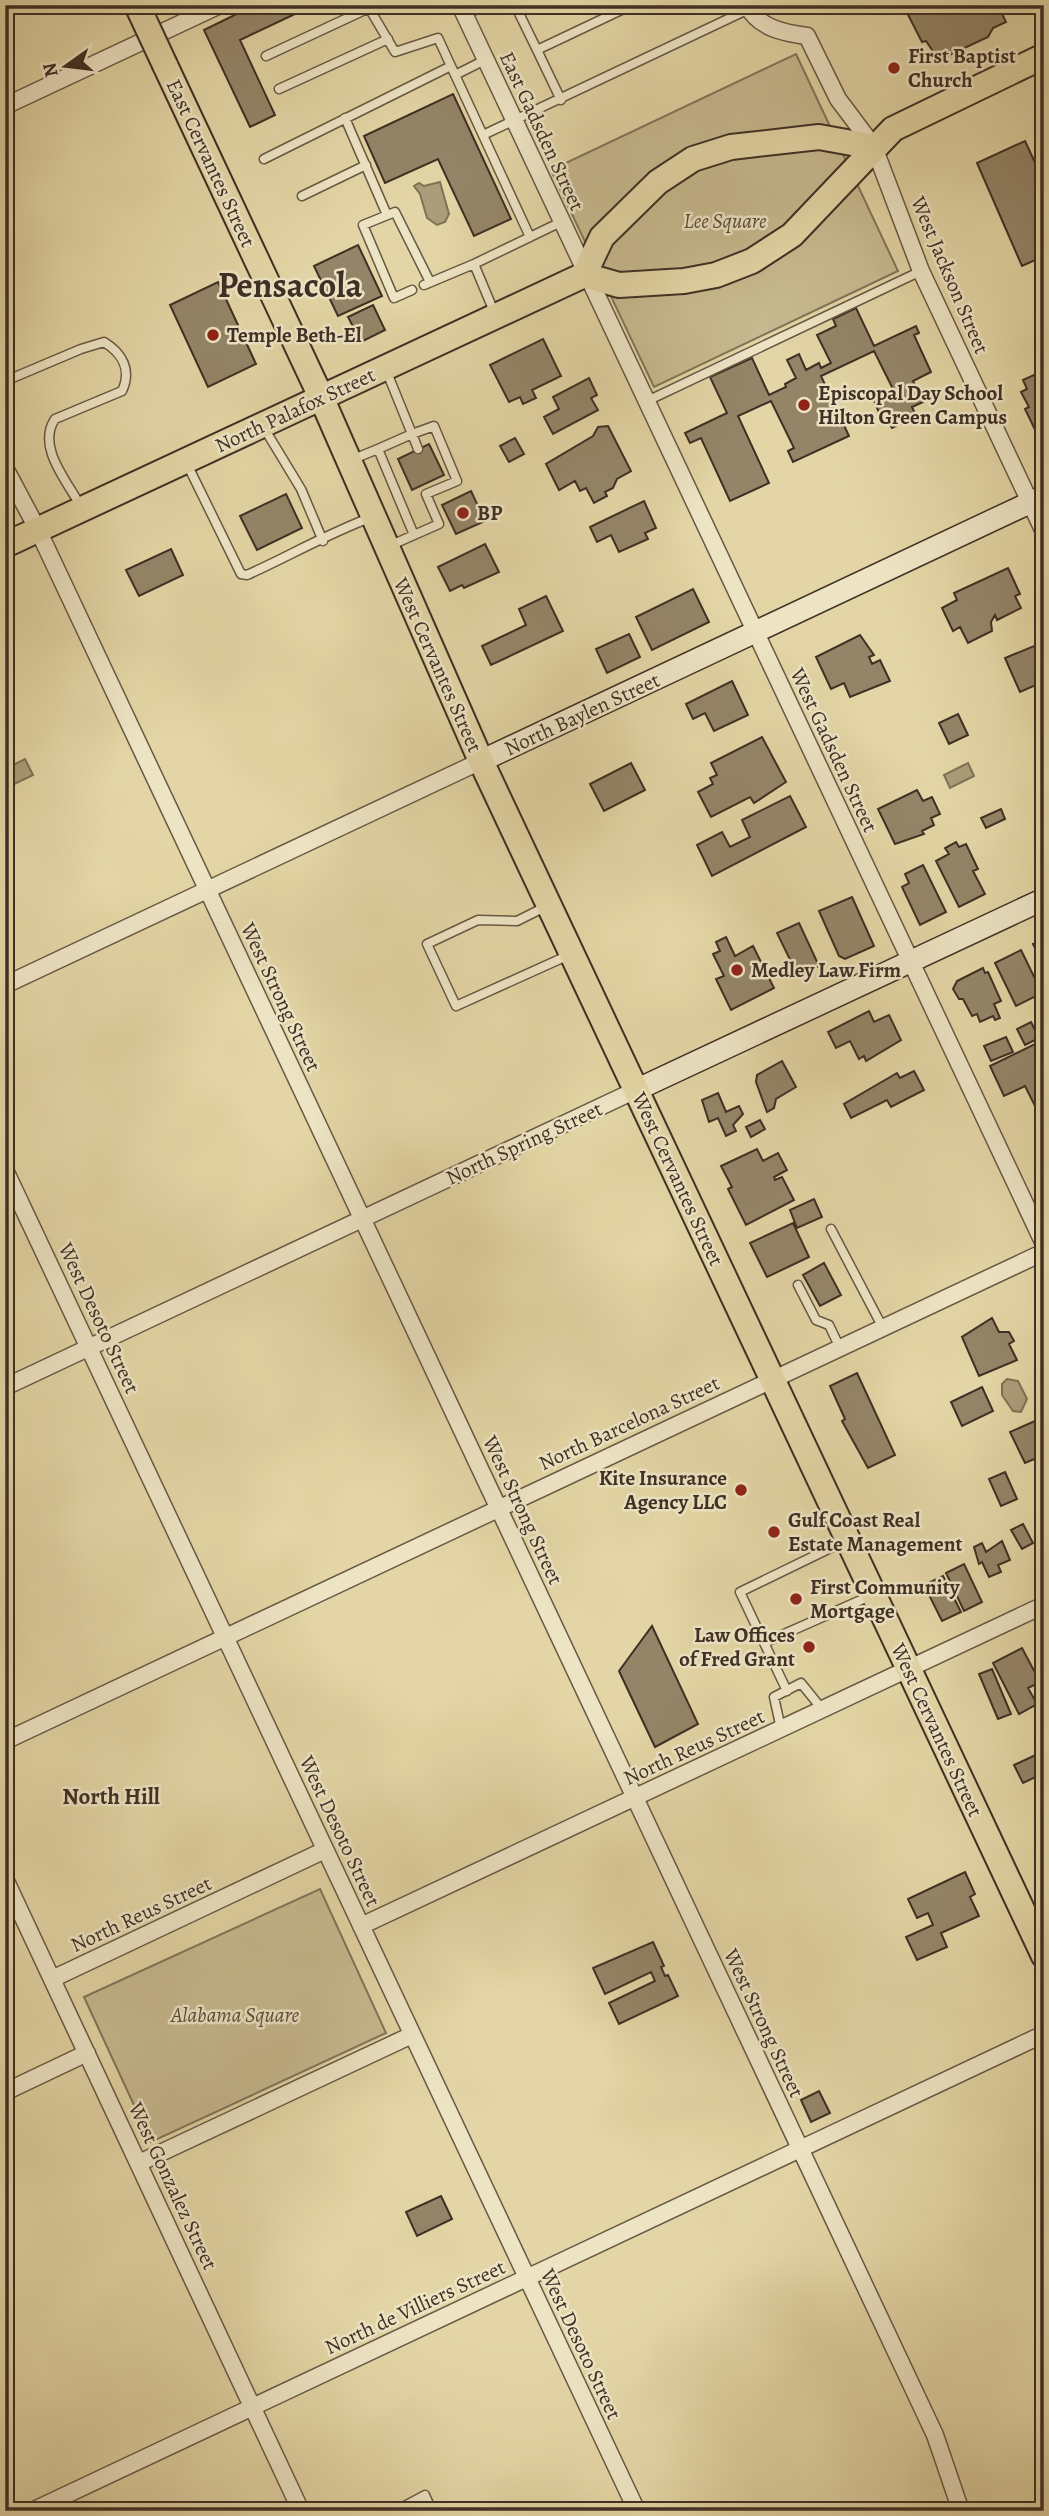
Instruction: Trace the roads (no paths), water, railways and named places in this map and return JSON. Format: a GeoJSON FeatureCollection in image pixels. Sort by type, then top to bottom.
{"type":"FeatureCollection","features":[{"type":"Feature","properties":{"kind":"main road","name":"East Cervantes Street"},"geometry":{"type":"LineString","coordinates":[[137,5],[321,397]]}},
{"type":"Feature","properties":{"kind":"main road"},"geometry":{"type":"LineString","coordinates":[[874,148],[819,137],[732,147],[692,159],[658,181],[602,237],[584,275],[619,285],[684,281],[732,270],[762,256],[792,235],[893,129],[1044,56]]}},
{"type":"Feature","properties":{"kind":"main road","name":"North Palafox Street"},"geometry":{"type":"LineString","coordinates":[[5,545],[584,275]]}},
{"type":"Feature","properties":{"kind":"main road","name":"West Cervantes Street"},"geometry":{"type":"LineString","coordinates":[[321,397],[481,761],[1044,1956]]}},
{"type":"Feature","properties":{"kind":"street"},"geometry":{"type":"LineString","coordinates":[[5,106],[220,5]]}},
{"type":"Feature","properties":{"kind":"street","name":"West Jackson Street"},"geometry":{"type":"LineString","coordinates":[[748,7],[778,32],[807,36],[838,99],[874,148],[922,271],[1037,499],[1044,532]]}},
{"type":"Feature","properties":{"kind":"street","name":"East Gadsden Street"},"geometry":{"type":"LineString","coordinates":[[462,10],[584,275]]}},
{"type":"Feature","properties":{"kind":"street","name":"West Gadsden Street"},"geometry":{"type":"LineString","coordinates":[[584,275],[647,401],[1044,1244]]}},
{"type":"Feature","properties":{"kind":"street","name":"West Strong Street"},"geometry":{"type":"LineString","coordinates":[[5,468],[38,530],[935,2435],[961,2511]]}},
{"type":"Feature","properties":{"kind":"street","name":"North Baylen Street"},"geometry":{"type":"LineString","coordinates":[[5,985],[1037,499]]}},
{"type":"Feature","properties":{"kind":"street","name":"North Spring Street"},"geometry":{"type":"LineString","coordinates":[[5,1387],[1044,899]]}},
{"type":"Feature","properties":{"kind":"street","name":"West Desoto Street"},"geometry":{"type":"LineString","coordinates":[[5,1170],[637,2511]]}},
{"type":"Feature","properties":{"kind":"street","name":"North Barcelona Street"},"geometry":{"type":"LineString","coordinates":[[5,1741],[1044,1252]]}},
{"type":"Feature","properties":{"kind":"street","name":"North Reus Street"},"geometry":{"type":"LineString","coordinates":[[361,1926],[1044,1605]]}},
{"type":"Feature","properties":{"kind":"street","name":"North Reus Street"},"geometry":{"type":"LineString","coordinates":[[52,1979],[325,1850]]}},
{"type":"Feature","properties":{"kind":"street","name":"West Gonzalez Street"},"geometry":{"type":"LineString","coordinates":[[5,1880],[301,2511]]}},
{"type":"Feature","properties":{"kind":"street","name":"North de Villiers Street"},"geometry":{"type":"LineString","coordinates":[[32,2511],[1044,2034]]}},
{"type":"Feature","properties":{"kind":"street"},"geometry":{"type":"LineString","coordinates":[[139,2163],[412,2035]]}},
{"type":"Feature","properties":{"kind":"street"},"geometry":{"type":"LineString","coordinates":[[5,2092],[87,2053]]}},
{"type":"Feature","properties":{"kind":"lane"},"geometry":{"type":"LineString","coordinates":[[462,10],[486,5]]}},
{"type":"Feature","properties":{"kind":"lane"},"geometry":{"type":"LineString","coordinates":[[515,5],[561,100]]}},
{"type":"Feature","properties":{"kind":"lane"},"geometry":{"type":"LineString","coordinates":[[537,50],[632,5]]}},
{"type":"Feature","properties":{"kind":"lane"},"geometry":{"type":"LineString","coordinates":[[483,135],[561,100],[748,7]]}},
{"type":"Feature","properties":{"kind":"lane"},"geometry":{"type":"LineString","coordinates":[[266,56],[369,8],[395,52],[438,38],[530,237]]}},
{"type":"Feature","properties":{"kind":"lane"},"geometry":{"type":"LineString","coordinates":[[279,89],[388,39]]}},
{"type":"Feature","properties":{"kind":"lane"},"geometry":{"type":"LineString","coordinates":[[455,75],[485,60]]}},
{"type":"Feature","properties":{"kind":"lane"},"geometry":{"type":"LineString","coordinates":[[264,159],[451,66]]}},
{"type":"Feature","properties":{"kind":"lane"},"geometry":{"type":"LineString","coordinates":[[345,118],[387,215]]}},
{"type":"Feature","properties":{"kind":"lane"},"geometry":{"type":"LineString","coordinates":[[302,196],[366,165]]}},
{"type":"Feature","properties":{"kind":"lane"},"geometry":{"type":"LineString","coordinates":[[412,290],[394,298],[363,225],[395,212],[427,283],[474,264],[561,222]]}},
{"type":"Feature","properties":{"kind":"lane"},"geometry":{"type":"LineString","coordinates":[[474,264],[495,316]]}},
{"type":"Feature","properties":{"kind":"lane"},"geometry":{"type":"LineString","coordinates":[[647,401],[922,271]]}},
{"type":"Feature","properties":{"kind":"lane"},"geometry":{"type":"LineString","coordinates":[[5,377],[10,379],[80,348],[104,342],[119,351],[127,371],[122,391],[55,419],[49,428],[54,460],[83,509]]}},
{"type":"Feature","properties":{"kind":"lane"},"geometry":{"type":"LineString","coordinates":[[385,367],[418,449]]}},
{"type":"Feature","properties":{"kind":"lane"},"geometry":{"type":"LineString","coordinates":[[262,426],[301,489],[323,541]]}},
{"type":"Feature","properties":{"kind":"lane"},"geometry":{"type":"LineString","coordinates":[[349,461],[434,426],[457,481],[426,495],[439,524],[386,547]]}},
{"type":"Feature","properties":{"kind":"lane"},"geometry":{"type":"LineString","coordinates":[[378,449],[414,535]]}},
{"type":"Feature","properties":{"kind":"lane"},"geometry":{"type":"LineString","coordinates":[[185,461],[241,574],[247,575],[323,541],[338,530],[373,517]]}},
{"type":"Feature","properties":{"kind":"lane"},"geometry":{"type":"LineString","coordinates":[[432,480],[437,490]]}},
{"type":"Feature","properties":{"kind":"lane"},"geometry":{"type":"LineString","coordinates":[[549,905],[517,921],[478,920],[427,944],[456,1006],[572,954]]}},
{"type":"Feature","properties":{"kind":"lane"},"geometry":{"type":"LineString","coordinates":[[831,1229],[883,1328]]}},
{"type":"Feature","properties":{"kind":"lane"},"geometry":{"type":"LineString","coordinates":[[797,1285],[816,1320],[829,1325],[840,1348]]}},
{"type":"Feature","properties":{"kind":"lane"},"geometry":{"type":"LineString","coordinates":[[786,1691],[740,1592],[847,1539]]}},
{"type":"Feature","properties":{"kind":"lane"},"geometry":{"type":"LineString","coordinates":[[764,1643],[873,1595]]}},
{"type":"Feature","properties":{"kind":"lane"},"geometry":{"type":"LineString","coordinates":[[781,1728],[774,1697],[801,1683],[822,1710]]}},
{"type":"Feature","properties":{"kind":"lane"},"geometry":{"type":"LineString","coordinates":[[395,2511],[425,2495],[432,2511]]}},
{"type":"Feature","properties":{"kind":"place","name":"First Baptist Church"},"geometry":{"type":"Point","coordinates":[894,68]}},
{"type":"Feature","properties":{"kind":"place","name":"Temple Beth-El"},"geometry":{"type":"Point","coordinates":[213,335]}},
{"type":"Feature","properties":{"kind":"place","name":"Episcopal Day School Hilton Green Campus"},"geometry":{"type":"Point","coordinates":[804,405]}},
{"type":"Feature","properties":{"kind":"place","name":"BP"},"geometry":{"type":"Point","coordinates":[463,513]}},
{"type":"Feature","properties":{"kind":"place","name":"Medley Law Firm"},"geometry":{"type":"Point","coordinates":[737,970]}},
{"type":"Feature","properties":{"kind":"place","name":"Kite Insurance Agency LLC"},"geometry":{"type":"Point","coordinates":[741,1490]}},
{"type":"Feature","properties":{"kind":"place","name":"Gulf Coast Real Estate Management"},"geometry":{"type":"Point","coordinates":[774,1532]}},
{"type":"Feature","properties":{"kind":"place","name":"First Community Mortgage"},"geometry":{"type":"Point","coordinates":[796,1599]}},
{"type":"Feature","properties":{"kind":"place","name":"Law Offices of Fred Grant"},"geometry":{"type":"Point","coordinates":[809,1647]}},
{"type":"Feature","properties":{"kind":"district","name":"Pensacola"},"geometry":{"type":"Point","coordinates":[290,285]}},
{"type":"Feature","properties":{"kind":"district","name":"North Hill"},"geometry":{"type":"Point","coordinates":[111,1796]}},
{"type":"Feature","properties":{"kind":"park label","name":"Lee Square"},"geometry":{"type":"Point","coordinates":[725,221]}},
{"type":"Feature","properties":{"kind":"park label","name":"Alabama Square"},"geometry":{"type":"Point","coordinates":[235,2015]}}]}
